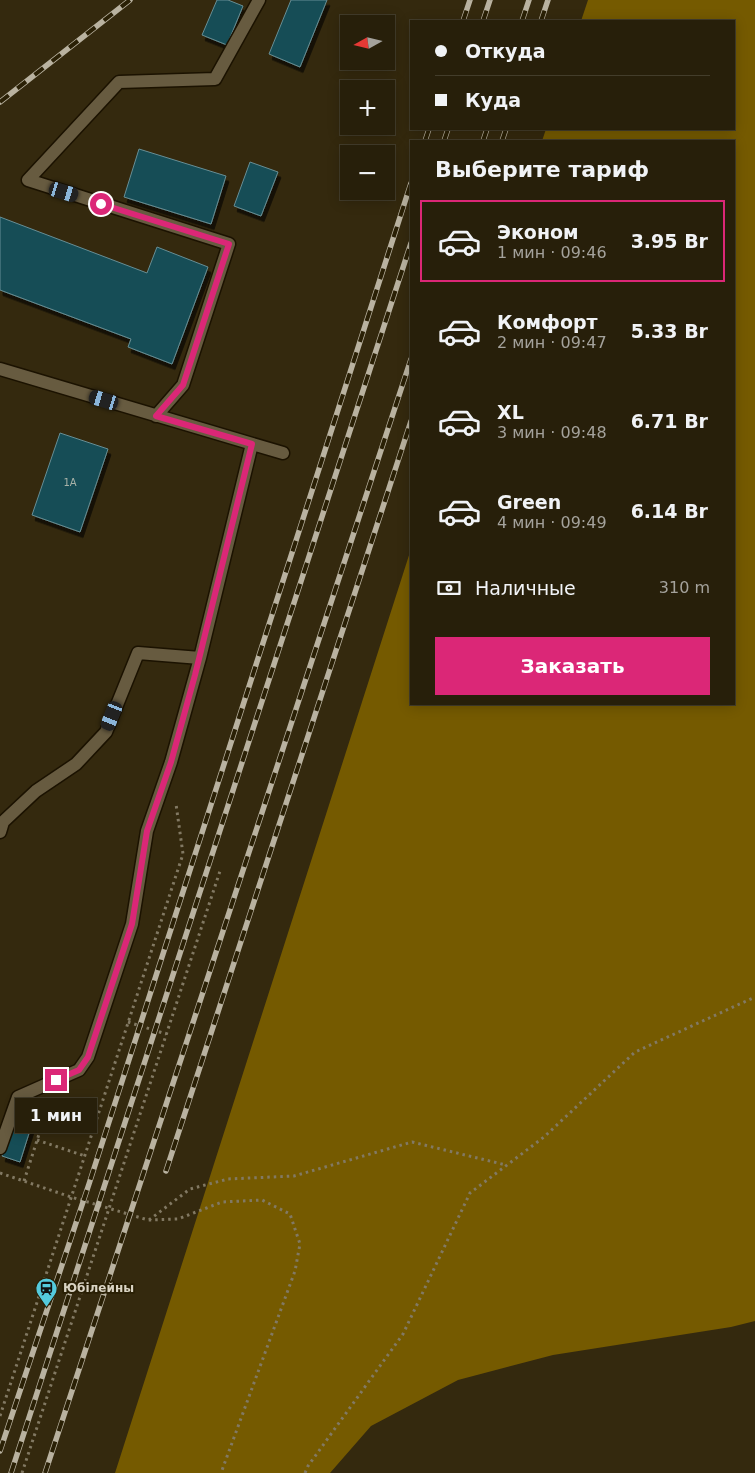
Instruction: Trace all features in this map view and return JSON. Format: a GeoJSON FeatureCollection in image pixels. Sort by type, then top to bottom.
{"type":"FeatureCollection","features":[{"type":"Feature","properties":{"kind":"street"},"geometry":{"type":"LineString","coordinates":[[156,416],[183,385],[229,244],[28,180],[119,82],[215,79],[259,0]]}},
{"type":"Feature","properties":{"kind":"street"},"geometry":{"type":"LineString","coordinates":[[0,369],[283,453]]}},
{"type":"Feature","properties":{"kind":"street"},"geometry":{"type":"LineString","coordinates":[[0,1148],[18,1097],[79,1070],[88,1057],[132,924],[147,831],[171,762],[200,658],[252,444]]}},
{"type":"Feature","properties":{"kind":"street"},"geometry":{"type":"LineString","coordinates":[[0,832],[3,822],[36,791],[76,764],[106,732],[138,653],[200,658]]}},
{"type":"Feature","properties":{"kind":"path"},"geometry":{"type":"LineString","coordinates":[[0,1416],[183,854],[176,799]]}},
{"type":"Feature","properties":{"kind":"path"},"geometry":{"type":"LineString","coordinates":[[22,1473],[221,868]]}},
{"type":"Feature","properties":{"kind":"path"},"geometry":{"type":"LineString","coordinates":[[305,1473],[308,1466],[403,1334],[470,1193],[544,1136],[635,1052],[755,997]]}},
{"type":"Feature","properties":{"kind":"path"},"geometry":{"type":"LineString","coordinates":[[128,1022],[166,1034]]}},
{"type":"Feature","properties":{"kind":"path"},"geometry":{"type":"LineString","coordinates":[[24,1181],[56,1080]]}},
{"type":"Feature","properties":{"kind":"path"},"geometry":{"type":"LineString","coordinates":[[37,1140],[85,1156]]}},
{"type":"Feature","properties":{"kind":"path"},"geometry":{"type":"LineString","coordinates":[[148,1220],[190,1189],[228,1180],[294,1176],[412,1142],[507,1165]]}},
{"type":"Feature","properties":{"kind":"path"},"geometry":{"type":"LineString","coordinates":[[0,1173],[148,1220],[178,1219],[222,1202],[262,1200],[290,1214],[300,1244],[295,1271],[221,1473]]}},
{"type":"Feature","properties":{"kind":"shaded area"},"geometry":{"type":"Polygon","coordinates":[[[588,0],[755,0],[755,1321],[731,1327],[553,1355],[458,1380],[371,1426],[330,1473],[115,1473],[410,552],[410,705],[735,705],[735,140],[542,140],[546,130],[735,130],[735,20],[581,20],[588,0]]]}},
{"type":"Feature","properties":{"kind":"building"},"geometry":{"type":"Polygon","coordinates":[[[217,0],[228,0],[243,6],[227,45],[202,35],[217,0]]]}},
{"type":"Feature","properties":{"kind":"building"},"geometry":{"type":"Polygon","coordinates":[[[291,0],[327,0],[300,67],[269,54],[291,0]]]}},
{"type":"Feature","properties":{"kind":"building"},"geometry":{"type":"Polygon","coordinates":[[[139,149],[226,176],[211,224],[124,197],[139,149]]]}},
{"type":"Feature","properties":{"kind":"building"},"geometry":{"type":"Polygon","coordinates":[[[250,162],[278,172],[261,216],[234,206],[250,162]]]}},
{"type":"Feature","properties":{"kind":"building"},"geometry":{"type":"Polygon","coordinates":[[[0,217],[147,273],[157,247],[208,267],[172,364],[128,347],[131,339],[0,290],[0,217]]]}},
{"type":"Feature","properties":{"kind":"building"},"geometry":{"type":"Polygon","coordinates":[[[60,433],[108,449],[80,532],[32,515],[60,433]]]}},
{"type":"Feature","properties":{"kind":"building"},"geometry":{"type":"Polygon","coordinates":[[[19,1106],[36,1111],[20,1162],[2,1156],[19,1106]]]}},
{"type":"Feature","properties":{"kind":"railway"},"geometry":{"type":"LineString","coordinates":[[0,102],[130,0]]}},
{"type":"Feature","properties":{"kind":"railway"},"geometry":{"type":"LineString","coordinates":[[463,20],[470,0]]}},
{"type":"Feature","properties":{"kind":"railway"},"geometry":{"type":"LineString","coordinates":[[483,20],[490,0]]}},
{"type":"Feature","properties":{"kind":"railway"},"geometry":{"type":"LineString","coordinates":[[522,20],[529,0]]}},
{"type":"Feature","properties":{"kind":"railway"},"geometry":{"type":"LineString","coordinates":[[541,20],[548,0]]}},
{"type":"Feature","properties":{"kind":"railway"},"geometry":{"type":"LineString","coordinates":[[425,140],[429,130]]}},
{"type":"Feature","properties":{"kind":"railway"},"geometry":{"type":"LineString","coordinates":[[444,140],[448,130]]}},
{"type":"Feature","properties":{"kind":"railway"},"geometry":{"type":"LineString","coordinates":[[483,140],[487,130]]}},
{"type":"Feature","properties":{"kind":"railway"},"geometry":{"type":"LineString","coordinates":[[502,140],[506,130]]}},
{"type":"Feature","properties":{"kind":"railway"},"geometry":{"type":"LineString","coordinates":[[0,1451],[89,1184],[410,186]]}},
{"type":"Feature","properties":{"kind":"railway"},"geometry":{"type":"LineString","coordinates":[[11,1473],[410,246]]}},
{"type":"Feature","properties":{"kind":"railway"},"geometry":{"type":"LineString","coordinates":[[45,1473],[410,362]]}},
{"type":"Feature","properties":{"kind":"railway"},"geometry":{"type":"LineString","coordinates":[[166,1171],[410,424]]}},
{"type":"Feature","properties":{"kind":"place","name":"Юбілейны"},"geometry":{"type":"Point","coordinates":[47,1307]}},
{"type":"Feature","properties":{"kind":"route"},"geometry":{"type":"LineString","coordinates":[[56,1080],[79,1070],[88,1057],[132,924],[147,831],[171,762],[195,675],[252,444],[156,416],[183,385],[229,244],[101,204]]}}]}
